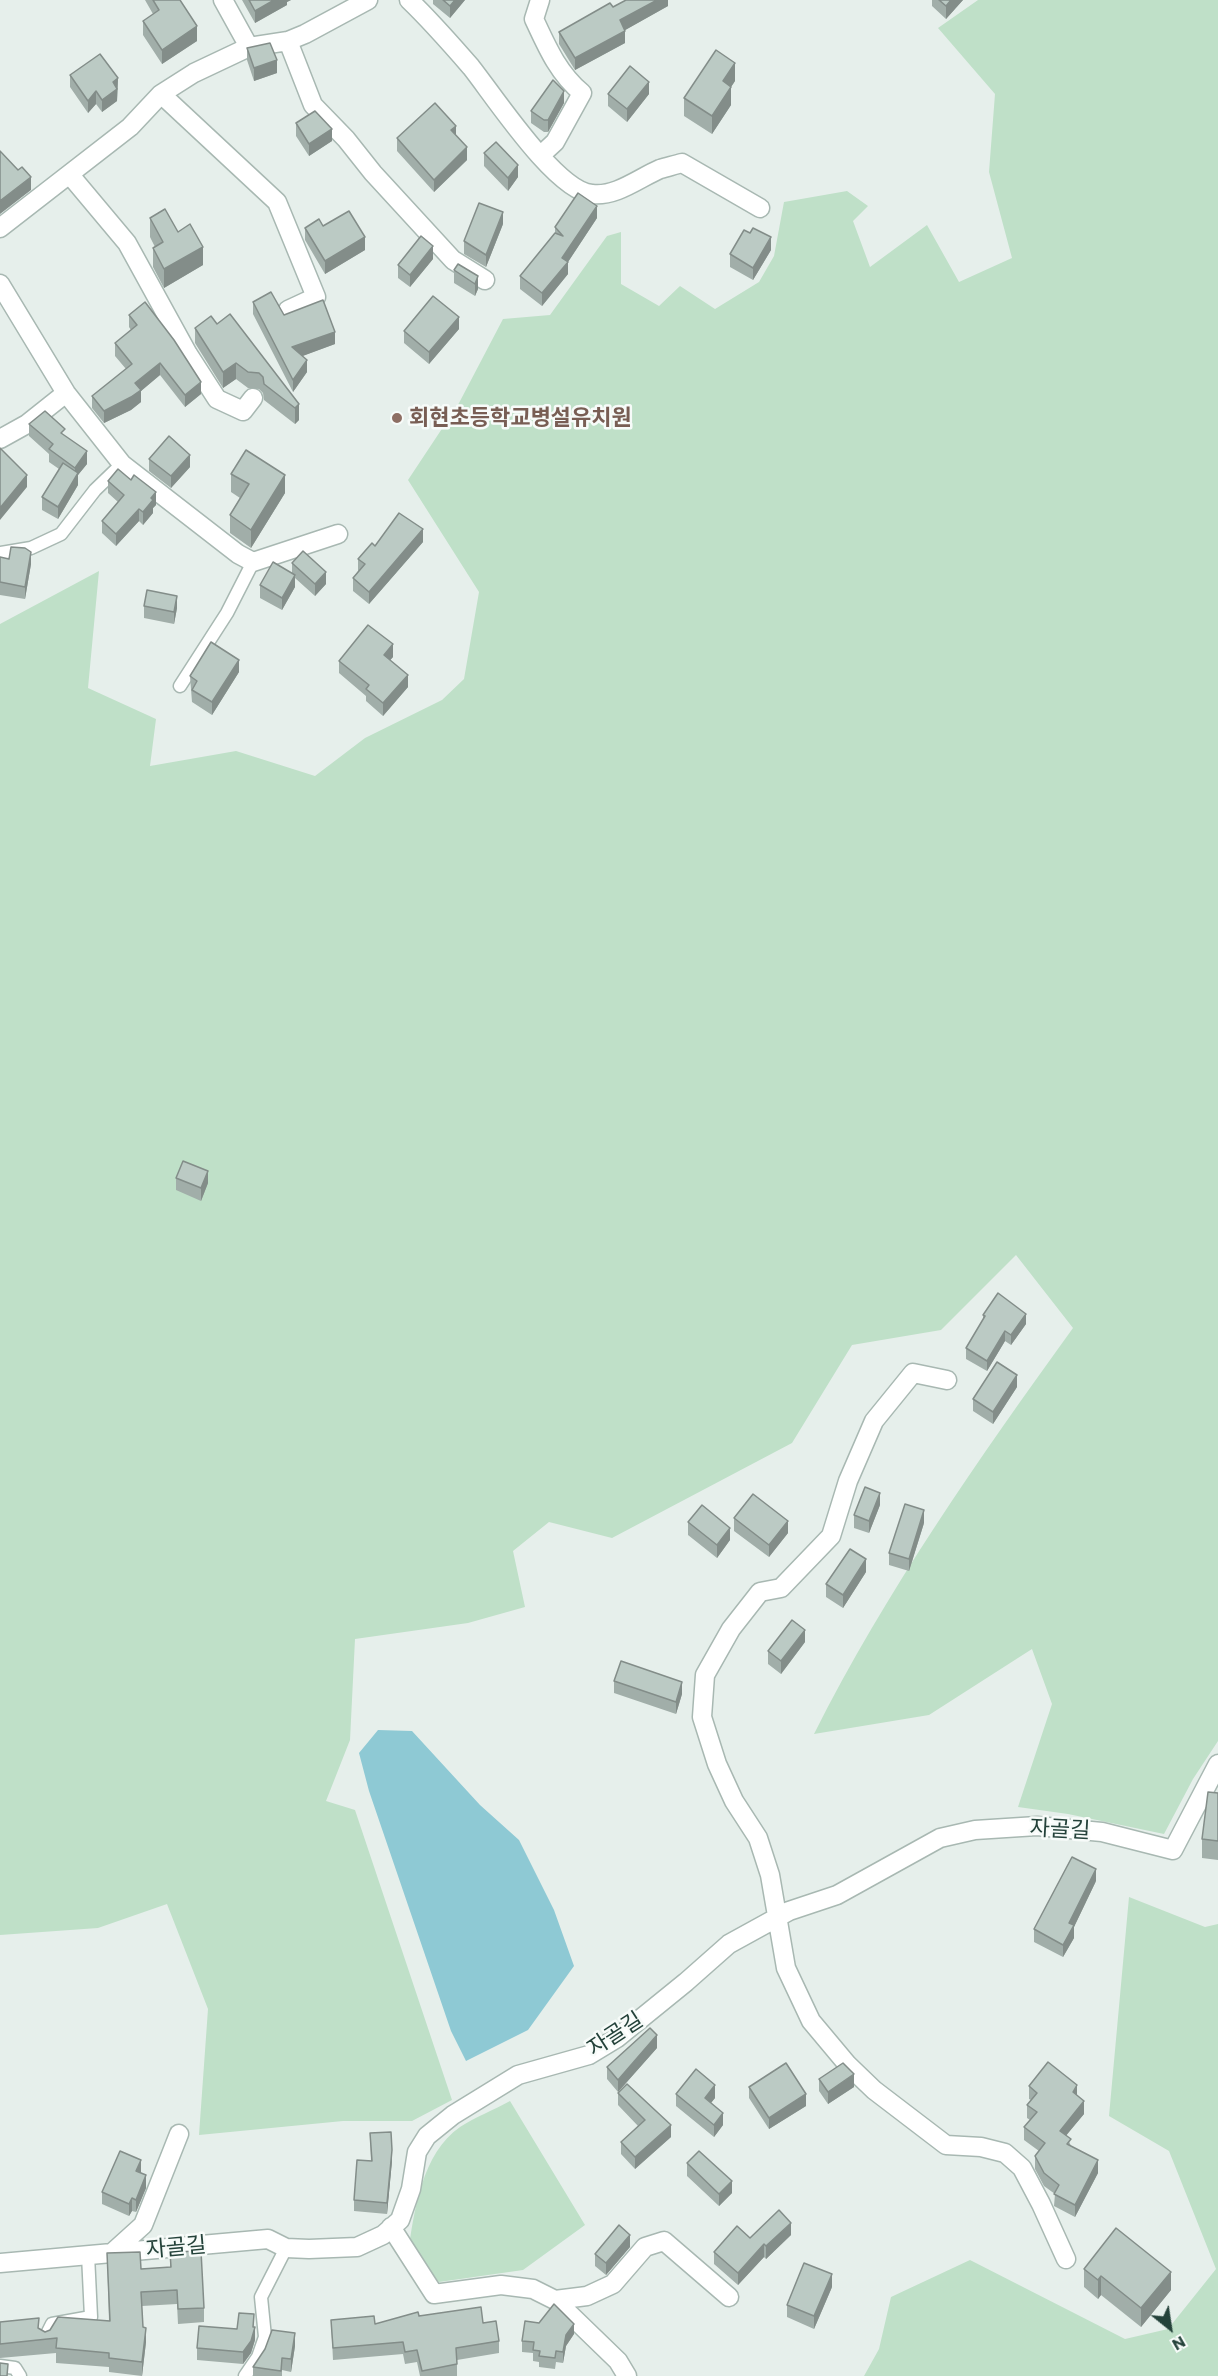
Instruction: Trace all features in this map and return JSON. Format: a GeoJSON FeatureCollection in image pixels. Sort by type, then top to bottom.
{"type":"FeatureCollection","features":[{"type":"Feature","properties":{"kind":"street"},"geometry":{"type":"LineString","coordinates":[[223,0],[249,47]]}},
{"type":"Feature","properties":{"kind":"street"},"geometry":{"type":"LineString","coordinates":[[0,228],[130,127],[160,94],[194,73],[249,47],[288,41],[368,0]]}},
{"type":"Feature","properties":{"kind":"street"},"geometry":{"type":"LineString","coordinates":[[409,0],[494,96],[520,134],[568,183],[591,195],[614,191],[662,169],[682,163],[760,208]]}},
{"type":"Feature","properties":{"kind":"street"},"geometry":{"type":"LineString","coordinates":[[540,0],[534,19],[552,59],[571,84],[582,93],[555,142],[541,155]]}},
{"type":"Feature","properties":{"kind":"street"},"geometry":{"type":"LineString","coordinates":[[288,41],[313,105],[453,260],[485,280]]}},
{"type":"Feature","properties":{"kind":"street"},"geometry":{"type":"LineString","coordinates":[[160,94],[277,202],[316,297],[288,310]]}},
{"type":"Feature","properties":{"kind":"street"},"geometry":{"type":"LineString","coordinates":[[70,175],[127,243],[188,354],[218,399],[243,411],[253,399]]}},
{"type":"Feature","properties":{"kind":"street"},"geometry":{"type":"LineString","coordinates":[[0,285],[66,393],[122,464],[238,554],[253,562],[338,534]]}},
{"type":"Feature","properties":{"kind":"street"},"geometry":{"type":"LineString","coordinates":[[0,439],[27,424],[66,393]]}},
{"type":"Feature","properties":{"kind":"street"},"geometry":{"type":"LineString","coordinates":[[947,1380],[912,1373],[874,1421],[848,1481],[831,1536],[781,1588],[760,1592],[731,1629],[705,1675],[702,1717],[717,1764],[734,1802],[758,1838],[770,1875],[786,1968],[811,2021],[874,2090],[946,2145],[981,2147],[1005,2153],[1022,2168],[1066,2259]]}},
{"type":"Feature","properties":{"kind":"street","name":"자골길"},"geometry":{"type":"LineString","coordinates":[[0,2263],[268,2239],[286,2248],[357,2247],[382,2235],[400,2220],[411,2189],[417,2152],[427,2136],[453,2115],[518,2075],[589,2055],[617,2038],[729,1944],[789,1911],[837,1895],[940,1838],[975,1830],[1037,1826],[1102,1832],[1173,1850],[1218,1764]]}},
{"type":"Feature","properties":{"kind":"street"},"geometry":{"type":"LineString","coordinates":[[112,2253],[143,2225],[179,2134]]}},
{"type":"Feature","properties":{"kind":"street"},"geometry":{"type":"LineString","coordinates":[[391,2227],[434,2294],[501,2285],[533,2289],[555,2300],[618,2361],[627,2376]]}},
{"type":"Feature","properties":{"kind":"street"},"geometry":{"type":"LineString","coordinates":[[555,2300],[587,2296],[613,2283],[645,2247],[664,2241],[729,2297]]}},
{"type":"Feature","properties":{"kind":"lane"},"geometry":{"type":"LineString","coordinates":[[0,553],[31,548],[61,534],[95,490],[122,464]]}},
{"type":"Feature","properties":{"kind":"lane"},"geometry":{"type":"LineString","coordinates":[[180,686],[227,613],[253,562]]}},
{"type":"Feature","properties":{"kind":"lane"},"geometry":{"type":"LineString","coordinates":[[245,2376],[258,2357],[265,2337],[261,2297],[286,2248]]}},
{"type":"Feature","properties":{"kind":"lane"},"geometry":{"type":"LineString","coordinates":[[45,2338],[52,2324],[91,2317],[88,2255]]}},
{"type":"Feature","properties":{"kind":"lane"},"geometry":{"type":"LineString","coordinates":[[0,2366],[15,2368],[20,2376]]}},
{"type":"Feature","properties":{"kind":"green space"},"geometry":{"type":"Polygon","coordinates":[[[978,0],[1218,0],[1218,1741],[1193,1779],[1164,1834],[1068,1814],[1018,1807],[1052,1704],[1032,1649],[929,1715],[814,1734],[872,1629],[935,1526],[1073,1328],[1016,1255],[941,1330],[852,1345],[792,1443],[612,1538],[549,1522],[513,1551],[525,1607],[468,1623],[355,1639],[350,1740],[326,1801],[355,1810],[452,2100],[412,2121],[343,2121],[199,2135],[208,2009],[167,1904],[98,1928],[0,1935],[0,624],[99,571],[88,688],[156,719],[150,766],[236,751],[315,776],[365,738],[442,700],[464,679],[479,592],[408,480],[459,403],[503,319],[550,315],[607,236],[621,232],[621,284],[659,306],[680,286],[715,309],[759,282],[774,256],[784,202],[847,191],[868,206],[853,221],[870,267],[927,225],[959,282],[1012,258],[989,172],[995,94],[938,28],[978,0]]]}},
{"type":"Feature","properties":{"kind":"green space"},"geometry":{"type":"Polygon","coordinates":[[[1129,1897],[1205,1927],[1218,1924],[1218,2376],[864,2376],[879,2349],[891,2297],[970,2260],[1125,2339],[1168,2329],[1216,2269],[1169,2151],[1109,2116],[1129,1897]]]}},
{"type":"Feature","properties":{"kind":"green space"},"geometry":{"type":"Polygon","coordinates":[[[510,2101],[585,2225],[523,2270],[439,2282],[408,2254],[417,2202],[428,2167],[447,2138],[460,2127],[510,2101]]]}},
{"type":"Feature","properties":{"kind":"water"},"geometry":{"type":"Polygon","coordinates":[[[378,1730],[412,1731],[480,1805],[519,1840],[554,1910],[574,1966],[528,2030],[466,2061],[451,2031],[369,1791],[359,1753],[378,1730]]]}},
{"type":"Feature","properties":{"kind":"building"},"geometry":{"type":"Polygon","coordinates":[[[153,0],[180,0],[197,26],[162,50],[143,21],[159,10],[153,0]]]}},
{"type":"Feature","properties":{"kind":"building"},"geometry":{"type":"Polygon","coordinates":[[[249,0],[274,0],[255,11],[249,0]]]}},
{"type":"Feature","properties":{"kind":"building"},"geometry":{"type":"Polygon","coordinates":[[[443,0],[455,0],[450,6],[443,0]]]}},
{"type":"Feature","properties":{"kind":"building"},"geometry":{"type":"Polygon","coordinates":[[[626,0],[657,0],[620,20],[625,31],[575,58],[559,32],[610,3],[613,7],[626,0]]]}},
{"type":"Feature","properties":{"kind":"building"},"geometry":{"type":"Polygon","coordinates":[[[939,0],[951,0],[946,6],[939,0]]]}},
{"type":"Feature","properties":{"kind":"building"},"geometry":{"type":"Polygon","coordinates":[[[270,43],[277,60],[254,68],[247,48],[270,43]]]}},
{"type":"Feature","properties":{"kind":"building"},"geometry":{"type":"Polygon","coordinates":[[[716,50],[735,63],[723,81],[731,87],[712,116],[684,98],[716,50]]]}},
{"type":"Feature","properties":{"kind":"building"},"geometry":{"type":"Polygon","coordinates":[[[100,54],[118,78],[113,82],[117,89],[102,100],[96,91],[88,101],[70,75],[100,54]]]}},
{"type":"Feature","properties":{"kind":"building"},"geometry":{"type":"Polygon","coordinates":[[[630,66],[649,82],[627,109],[608,94],[630,66]]]}},
{"type":"Feature","properties":{"kind":"building"},"geometry":{"type":"Polygon","coordinates":[[[553,80],[564,91],[548,120],[544,120],[531,111],[553,80]]]}},
{"type":"Feature","properties":{"kind":"building"},"geometry":{"type":"Polygon","coordinates":[[[435,103],[456,126],[451,130],[467,147],[434,180],[397,138],[435,103]]]}},
{"type":"Feature","properties":{"kind":"building"},"geometry":{"type":"Polygon","coordinates":[[[315,111],[332,129],[309,144],[296,123],[315,111]]]}},
{"type":"Feature","properties":{"kind":"building"},"geometry":{"type":"Polygon","coordinates":[[[496,142],[518,165],[508,178],[484,153],[496,142]]]}},
{"type":"Feature","properties":{"kind":"building"},"geometry":{"type":"Polygon","coordinates":[[[0,151],[18,170],[22,167],[31,177],[0,201],[0,151]]]}},
{"type":"Feature","properties":{"kind":"building"},"geometry":{"type":"Polygon","coordinates":[[[578,193],[597,206],[562,258],[568,262],[542,293],[520,276],[555,233],[563,236],[555,227],[578,193]]]}},
{"type":"Feature","properties":{"kind":"building"},"geometry":{"type":"Polygon","coordinates":[[[479,203],[503,212],[486,255],[464,241],[479,203]]]}},
{"type":"Feature","properties":{"kind":"building"},"geometry":{"type":"Polygon","coordinates":[[[165,209],[178,232],[190,224],[203,247],[164,269],[153,248],[163,242],[150,218],[165,209]]]}},
{"type":"Feature","properties":{"kind":"building"},"geometry":{"type":"Polygon","coordinates":[[[349,211],[365,237],[325,261],[305,228],[319,219],[323,226],[349,211]]]}},
{"type":"Feature","properties":{"kind":"building"},"geometry":{"type":"Polygon","coordinates":[[[753,228],[771,237],[753,268],[730,254],[744,230],[750,233],[753,228]]]}},
{"type":"Feature","properties":{"kind":"building"},"geometry":{"type":"Polygon","coordinates":[[[421,236],[433,246],[410,275],[398,265],[421,236]]]}},
{"type":"Feature","properties":{"kind":"building"},"geometry":{"type":"Polygon","coordinates":[[[458,264],[478,276],[475,284],[454,270],[458,264]]]}},
{"type":"Feature","properties":{"kind":"building"},"geometry":{"type":"Polygon","coordinates":[[[271,292],[284,315],[323,300],[335,332],[292,347],[307,360],[293,380],[253,302],[271,292]]]}},
{"type":"Feature","properties":{"kind":"building"},"geometry":{"type":"Polygon","coordinates":[[[433,296],[459,317],[429,352],[404,331],[433,296]]]}},
{"type":"Feature","properties":{"kind":"building"},"geometry":{"type":"Polygon","coordinates":[[[145,302],[174,340],[201,382],[185,395],[160,363],[135,383],[141,390],[104,411],[92,396],[132,364],[115,343],[137,325],[129,315],[145,302]]]}},
{"type":"Feature","properties":{"kind":"building"},"geometry":{"type":"Polygon","coordinates":[[[230,314],[299,404],[295,408],[264,384],[263,377],[259,373],[248,372],[236,363],[223,372],[195,328],[211,316],[217,324],[230,314]]]}},
{"type":"Feature","properties":{"kind":"building"},"geometry":{"type":"Polygon","coordinates":[[[45,411],[65,429],[61,433],[87,451],[75,468],[49,449],[53,444],[29,424],[45,411]]]}},
{"type":"Feature","properties":{"kind":"building"},"geometry":{"type":"Polygon","coordinates":[[[169,436],[190,455],[171,476],[149,459],[169,436]]]}},
{"type":"Feature","properties":{"kind":"building"},"geometry":{"type":"Polygon","coordinates":[[[0,448],[27,475],[0,508],[0,448]]]}},
{"type":"Feature","properties":{"kind":"building"},"geometry":{"type":"Polygon","coordinates":[[[246,450],[285,475],[251,530],[230,515],[249,484],[231,474],[246,450]]]}},
{"type":"Feature","properties":{"kind":"building"},"geometry":{"type":"Polygon","coordinates":[[[63,463],[78,473],[58,507],[42,497],[63,463]]]}},
{"type":"Feature","properties":{"kind":"building"},"geometry":{"type":"Polygon","coordinates":[[[118,469],[131,480],[134,475],[156,492],[151,498],[153,500],[143,512],[139,509],[116,534],[102,521],[124,495],[108,481],[118,469]]]}},
{"type":"Feature","properties":{"kind":"building"},"geometry":{"type":"Polygon","coordinates":[[[399,513],[423,529],[369,592],[353,578],[365,564],[358,559],[372,543],[375,546],[399,513]]]}},
{"type":"Feature","properties":{"kind":"building"},"geometry":{"type":"Polygon","coordinates":[[[11,547],[25,548],[31,552],[25,587],[0,582],[0,557],[9,559],[11,547]]]}},
{"type":"Feature","properties":{"kind":"building"},"geometry":{"type":"Polygon","coordinates":[[[303,551],[326,572],[315,584],[292,563],[303,551]]]}},
{"type":"Feature","properties":{"kind":"building"},"geometry":{"type":"Polygon","coordinates":[[[273,562],[295,575],[282,598],[260,585],[273,562]]]}},
{"type":"Feature","properties":{"kind":"building"},"geometry":{"type":"Polygon","coordinates":[[[147,590],[177,596],[174,612],[144,606],[147,590]]]}},
{"type":"Feature","properties":{"kind":"building"},"geometry":{"type":"Polygon","coordinates":[[[368,625],[393,644],[384,655],[408,675],[383,703],[366,689],[369,685],[339,661],[368,625]]]}},
{"type":"Feature","properties":{"kind":"building"},"geometry":{"type":"Polygon","coordinates":[[[211,642],[239,660],[212,702],[192,690],[197,681],[190,676],[211,642]]]}},
{"type":"Feature","properties":{"kind":"building"},"geometry":{"type":"Polygon","coordinates":[[[183,1161],[208,1171],[201,1188],[176,1178],[183,1161]]]}},
{"type":"Feature","properties":{"kind":"building"},"geometry":{"type":"Polygon","coordinates":[[[998,1293],[1026,1314],[1011,1335],[1005,1331],[987,1361],[966,1348],[985,1316],[983,1315],[998,1293]]]}},
{"type":"Feature","properties":{"kind":"building"},"geometry":{"type":"Polygon","coordinates":[[[997,1362],[1017,1375],[993,1412],[973,1399],[997,1362]]]}},
{"type":"Feature","properties":{"kind":"building"},"geometry":{"type":"Polygon","coordinates":[[[865,1487],[880,1493],[869,1521],[854,1515],[865,1487]]]}},
{"type":"Feature","properties":{"kind":"building"},"geometry":{"type":"Polygon","coordinates":[[[753,1494],[788,1521],[769,1545],[734,1518],[753,1494]]]}},
{"type":"Feature","properties":{"kind":"building"},"geometry":{"type":"Polygon","coordinates":[[[905,1504],[924,1510],[909,1559],[889,1553],[905,1504]]]}},
{"type":"Feature","properties":{"kind":"building"},"geometry":{"type":"Polygon","coordinates":[[[702,1505],[730,1528],[717,1545],[688,1522],[702,1505]]]}},
{"type":"Feature","properties":{"kind":"building"},"geometry":{"type":"Polygon","coordinates":[[[850,1549],[866,1559],[843,1595],[826,1584],[850,1549]]]}},
{"type":"Feature","properties":{"kind":"building"},"geometry":{"type":"Polygon","coordinates":[[[792,1620],[805,1630],[781,1661],[768,1651],[792,1620]]]}},
{"type":"Feature","properties":{"kind":"building"},"geometry":{"type":"Polygon","coordinates":[[[621,1661],[682,1682],[676,1702],[614,1681],[621,1661]]]}},
{"type":"Feature","properties":{"kind":"building"},"geometry":{"type":"Polygon","coordinates":[[[1208,1792],[1218,1793],[1218,1841],[1202,1839],[1208,1792]]]}},
{"type":"Feature","properties":{"kind":"building"},"geometry":{"type":"Polygon","coordinates":[[[1072,1857],[1096,1869],[1069,1923],[1074,1925],[1063,1945],[1034,1929],[1072,1857]]]}},
{"type":"Feature","properties":{"kind":"building"},"geometry":{"type":"Polygon","coordinates":[[[650,2028],[657,2035],[618,2080],[607,2067],[650,2028]]]}},
{"type":"Feature","properties":{"kind":"building"},"geometry":{"type":"Polygon","coordinates":[[[1048,2062],[1077,2085],[1073,2092],[1084,2101],[1060,2131],[1071,2139],[1067,2144],[1098,2160],[1075,2205],[1054,2194],[1059,2185],[1044,2173],[1035,2156],[1045,2143],[1024,2127],[1037,2112],[1027,2105],[1037,2093],[1029,2086],[1048,2062]]]}},
{"type":"Feature","properties":{"kind":"building"},"geometry":{"type":"Polygon","coordinates":[[[786,2063],[806,2094],[769,2118],[749,2087],[786,2063]]]}},
{"type":"Feature","properties":{"kind":"building"},"geometry":{"type":"Polygon","coordinates":[[[843,2063],[854,2074],[828,2092],[819,2079],[843,2063]]]}},
{"type":"Feature","properties":{"kind":"building"},"geometry":{"type":"Polygon","coordinates":[[[696,2069],[715,2085],[705,2098],[723,2113],[714,2125],[676,2094],[696,2069]]]}},
{"type":"Feature","properties":{"kind":"building"},"geometry":{"type":"Polygon","coordinates":[[[627,2084],[671,2125],[635,2157],[621,2142],[645,2120],[618,2093],[627,2084]]]}},
{"type":"Feature","properties":{"kind":"building"},"geometry":{"type":"Polygon","coordinates":[[[391,2132],[392,2150],[387,2203],[354,2200],[357,2160],[372,2161],[370,2133],[391,2132]]]}},
{"type":"Feature","properties":{"kind":"building"},"geometry":{"type":"Polygon","coordinates":[[[120,2151],[141,2160],[136,2171],[146,2175],[136,2200],[132,2198],[129,2204],[102,2192],[120,2151]]]}},
{"type":"Feature","properties":{"kind":"building"},"geometry":{"type":"Polygon","coordinates":[[[699,2151],[732,2181],[719,2194],[687,2163],[699,2151]]]}},
{"type":"Feature","properties":{"kind":"building"},"geometry":{"type":"Polygon","coordinates":[[[779,2210],[791,2223],[766,2246],[764,2244],[738,2273],[714,2252],[737,2226],[750,2238],[779,2210]]]}},
{"type":"Feature","properties":{"kind":"building"},"geometry":{"type":"Polygon","coordinates":[[[619,2225],[630,2235],[606,2263],[595,2254],[619,2225]]]}},
{"type":"Feature","properties":{"kind":"building"},"geometry":{"type":"Polygon","coordinates":[[[1116,2228],[1171,2272],[1141,2308],[1101,2276],[1098,2280],[1084,2269],[1116,2228]]]}},
{"type":"Feature","properties":{"kind":"building"},"geometry":{"type":"Polygon","coordinates":[[[201,2251],[204,2308],[178,2309],[177,2290],[141,2292],[143,2327],[146,2328],[142,2362],[109,2358],[109,2353],[56,2348],[57,2338],[0,2344],[0,2322],[39,2318],[38,2328],[45,2332],[50,2330],[58,2317],[110,2321],[107,2253],[140,2252],[141,2269],[171,2267],[170,2252],[201,2251]]]}},
{"type":"Feature","properties":{"kind":"building"},"geometry":{"type":"Polygon","coordinates":[[[804,2263],[832,2274],[814,2316],[787,2305],[804,2263]]]}},
{"type":"Feature","properties":{"kind":"building"},"geometry":{"type":"Polygon","coordinates":[[[554,2304],[574,2324],[566,2335],[563,2352],[556,2351],[555,2358],[539,2356],[540,2351],[533,2350],[534,2342],[522,2341],[525,2321],[539,2323],[554,2304]]]}},
{"type":"Feature","properties":{"kind":"building"},"geometry":{"type":"Polygon","coordinates":[[[481,2307],[483,2323],[496,2321],[499,2341],[456,2348],[457,2364],[422,2371],[417,2350],[405,2352],[403,2342],[333,2348],[331,2320],[374,2316],[375,2324],[418,2312],[419,2316],[481,2307]]]}},
{"type":"Feature","properties":{"kind":"building"},"geometry":{"type":"Polygon","coordinates":[[[239,2313],[254,2314],[253,2327],[255,2327],[251,2341],[243,2352],[197,2348],[199,2326],[237,2329],[239,2313]]]}},
{"type":"Feature","properties":{"kind":"building"},"geometry":{"type":"Polygon","coordinates":[[[272,2330],[295,2333],[291,2359],[282,2358],[281,2371],[253,2367],[265,2349],[272,2330]]]}},
{"type":"Feature","properties":{"kind":"building"},"geometry":{"type":"Polygon","coordinates":[[[0,2363],[8,2364],[7,2376],[0,2376],[0,2363]]]}},
{"type":"Feature","properties":{"kind":"place","name":"회현초등학교병설유치원"},"geometry":{"type":"Point","coordinates":[397,418]}}]}
